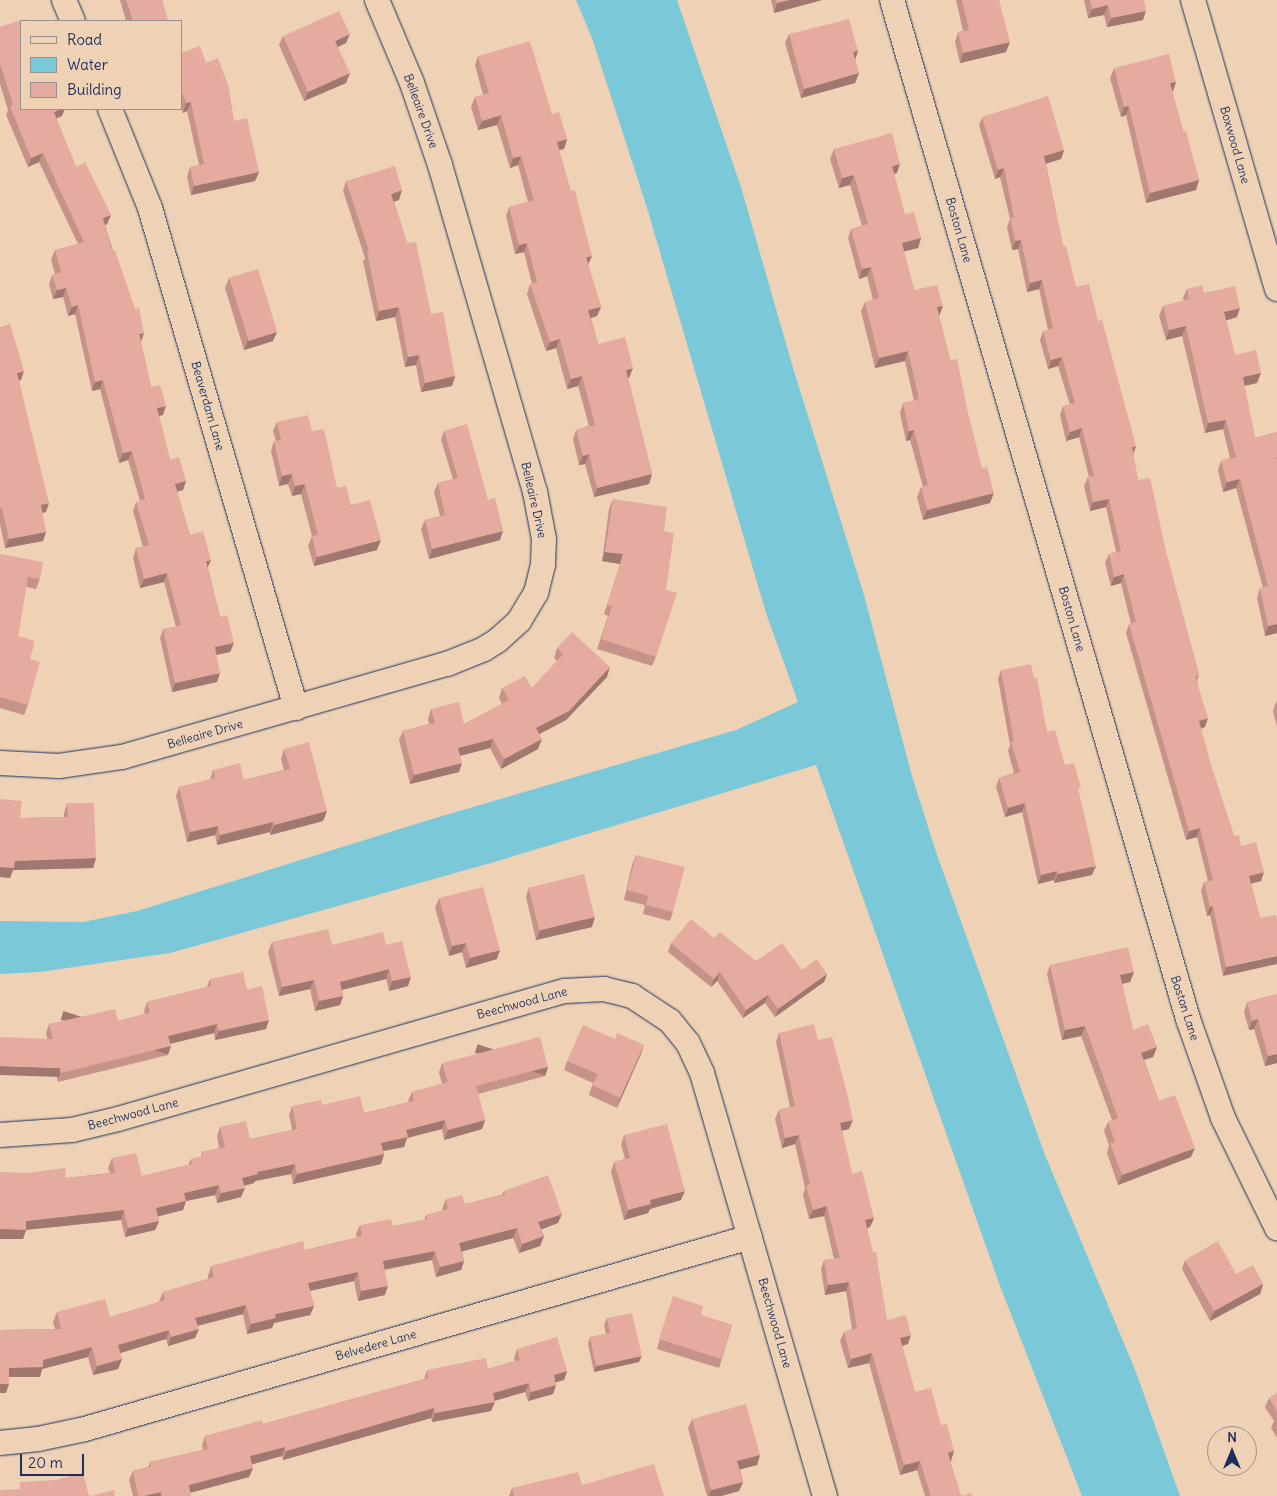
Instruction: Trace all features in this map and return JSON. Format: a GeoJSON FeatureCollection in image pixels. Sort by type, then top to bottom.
{"type":"FeatureCollection","features":[{"type":"Feature","properties":{"kind":"street"},"geometry":{"type":"LineString","coordinates":[[64,0],[73,20]]}},
{"type":"Feature","properties":{"kind":"street","name":"Belleaire Drive"},"geometry":{"type":"LineString","coordinates":[[0,763],[59,766],[98,762],[148,751],[447,664],[484,649],[508,632],[524,614],[536,592],[543,565],[544,539],[535,492],[465,246],[412,83],[377,0]]}},
{"type":"Feature","properties":{"kind":"street","name":"Boston Lane"},"geometry":{"type":"LineString","coordinates":[[892,0],[1188,1019],[1223,1118],[1277,1228]]}},
{"type":"Feature","properties":{"kind":"street","name":"Boxwood Lane"},"geometry":{"type":"LineString","coordinates":[[1193,0],[1277,289]]}},
{"type":"Feature","properties":{"kind":"street","name":"Beaverdam Lane"},"geometry":{"type":"LineString","coordinates":[[110,110],[150,208],[296,708]]}},
{"type":"Feature","properties":{"kind":"street","name":"Beechwood Lane"},"geometry":{"type":"LineString","coordinates":[[0,1135],[50,1133],[94,1126],[527,1000],[565,991],[604,989],[632,996],[670,1021],[688,1042],[707,1090],[825,1496]]}},
{"type":"Feature","properties":{"kind":"street","name":"Belvedere Lane"},"geometry":{"type":"LineString","coordinates":[[0,1443],[38,1439],[86,1430],[750,1237]]}},
{"type":"Feature","properties":{"kind":"water"},"geometry":{"type":"Polygon","coordinates":[[[576,0],[677,0],[741,187],[793,368],[864,595],[912,776],[936,852],[1045,1155],[1136,1372],[1180,1496],[1082,1496],[1000,1286],[816,765],[491,863],[170,953],[40,972],[0,974],[0,921],[83,922],[137,911],[432,819],[736,730],[798,702],[766,613],[647,208],[593,41],[576,0]]]}},
{"type":"Feature","properties":{"kind":"building"},"geometry":{"type":"Polygon","coordinates":[[[126,0],[162,0],[168,20],[133,20],[126,0]]]}},
{"type":"Feature","properties":{"kind":"building"},"geometry":{"type":"Polygon","coordinates":[[[776,0],[789,0],[777,3],[776,0]]]}},
{"type":"Feature","properties":{"kind":"building"},"geometry":{"type":"Polygon","coordinates":[[[962,0],[999,0],[1010,42],[963,53],[958,32],[969,30],[962,0]]]}},
{"type":"Feature","properties":{"kind":"building"},"geometry":{"type":"Polygon","coordinates":[[[1090,0],[1144,0],[1146,11],[1111,18],[1108,5],[1092,9],[1090,0]]]}},
{"type":"Feature","properties":{"kind":"building"},"geometry":{"type":"Polygon","coordinates":[[[339,11],[350,34],[335,41],[350,73],[308,92],[283,36],[339,11]]]}},
{"type":"Feature","properties":{"kind":"building"},"geometry":{"type":"Polygon","coordinates":[[[849,19],[858,51],[853,52],[859,73],[804,89],[789,34],[849,19]]]}},
{"type":"Feature","properties":{"kind":"building"},"geometry":{"type":"Polygon","coordinates":[[[20,21],[20,110],[59,110],[54,112],[76,167],[85,162],[111,215],[103,218],[112,251],[115,250],[135,309],[139,308],[144,333],[139,334],[151,387],[160,385],[166,406],[157,408],[170,460],[179,457],[186,481],[175,484],[190,535],[203,531],[211,560],[206,561],[220,617],[227,615],[234,643],[215,647],[220,673],[175,683],[163,629],[181,625],[167,573],[144,579],[136,548],[149,545],[136,502],[145,499],[132,451],[123,453],[103,380],[95,382],[78,305],[72,307],[66,288],[57,290],[52,275],[61,272],[55,250],[84,242],[43,153],[31,158],[10,106],[13,104],[0,64],[0,27],[20,21]]]}},
{"type":"Feature","properties":{"kind":"building"},"geometry":{"type":"Polygon","coordinates":[[[530,41],[552,114],[559,112],[567,139],[557,142],[571,191],[575,190],[592,256],[586,257],[601,307],[588,310],[598,344],[625,337],[633,368],[626,370],[652,474],[597,488],[589,454],[583,456],[576,430],[595,425],[582,376],[571,379],[560,339],[550,342],[530,284],[537,282],[527,243],[519,245],[509,207],[534,200],[521,156],[513,158],[501,115],[482,121],[475,97],[489,93],[478,56],[530,41]]]}},
{"type":"Feature","properties":{"kind":"building"},"geometry":{"type":"Polygon","coordinates":[[[200,46],[206,63],[218,58],[229,88],[234,121],[247,118],[259,172],[194,186],[190,167],[204,164],[191,102],[186,103],[182,93],[182,53],[200,46]]]}},
{"type":"Feature","properties":{"kind":"building"},"geometry":{"type":"Polygon","coordinates":[[[1169,54],[1176,82],[1170,83],[1183,131],[1186,131],[1199,180],[1150,193],[1129,106],[1124,107],[1114,68],[1169,54]]]}},
{"type":"Feature","properties":{"kind":"building"},"geometry":{"type":"Polygon","coordinates":[[[1048,96],[1064,150],[1044,156],[1063,246],[1066,246],[1076,287],[1089,284],[1098,321],[1102,320],[1136,446],[1132,447],[1138,480],[1150,478],[1167,556],[1199,675],[1195,676],[1208,718],[1199,721],[1211,766],[1234,836],[1239,835],[1241,846],[1256,842],[1264,872],[1249,876],[1260,918],[1276,915],[1277,956],[1226,967],[1213,906],[1210,907],[1204,882],[1213,880],[1200,828],[1189,831],[1129,624],[1136,622],[1124,574],[1114,577],[1109,554],[1121,551],[1109,499],[1093,502],[1088,477],[1094,476],[1082,428],[1070,432],[1063,406],[1075,403],[1062,357],[1051,360],[1043,331],[1053,328],[1042,280],[1030,283],[1021,240],[1015,241],[1010,218],[1014,217],[1004,168],[998,170],[982,117],[1048,96]]]}},
{"type":"Feature","properties":{"kind":"building"},"geometry":{"type":"Polygon","coordinates":[[[892,133],[900,164],[892,166],[905,215],[914,212],[921,238],[902,243],[914,290],[937,285],[943,306],[937,307],[950,360],[957,359],[982,468],[987,467],[994,493],[927,510],[921,487],[928,485],[914,430],[909,431],[903,403],[919,399],[908,351],[879,358],[865,302],[879,298],[871,267],[862,269],[851,229],[868,224],[854,175],[842,178],[834,149],[892,133]]]}},
{"type":"Feature","properties":{"kind":"building"},"geometry":{"type":"Polygon","coordinates":[[[395,166],[402,190],[391,194],[407,243],[416,242],[431,314],[443,312],[455,376],[425,383],[419,355],[408,357],[399,307],[379,311],[367,252],[369,251],[346,181],[395,166]]]}},
{"type":"Feature","properties":{"kind":"building"},"geometry":{"type":"Polygon","coordinates":[[[258,269],[277,332],[249,341],[229,278],[258,269]]]}},
{"type":"Feature","properties":{"kind":"building"},"geometry":{"type":"Polygon","coordinates":[[[1202,285],[1204,293],[1235,286],[1240,308],[1224,312],[1235,355],[1256,350],[1261,373],[1243,377],[1255,438],[1277,432],[1277,624],[1268,626],[1260,588],[1268,586],[1240,479],[1227,482],[1221,461],[1236,457],[1226,420],[1208,423],[1186,326],[1169,330],[1163,306],[1189,299],[1187,289],[1202,285]]]}},
{"type":"Feature","properties":{"kind":"building"},"geometry":{"type":"Polygon","coordinates":[[[10,324],[24,371],[17,373],[49,503],[41,505],[46,532],[9,539],[2,508],[0,508],[0,327],[10,324]]]}},
{"type":"Feature","properties":{"kind":"building"},"geometry":{"type":"Polygon","coordinates":[[[308,415],[312,431],[324,429],[337,488],[346,486],[351,505],[370,500],[381,540],[317,557],[312,536],[318,535],[305,484],[295,486],[292,474],[282,476],[274,441],[281,440],[277,422],[308,415]]]}},
{"type":"Feature","properties":{"kind":"building"},"geometry":{"type":"Polygon","coordinates":[[[467,424],[488,500],[495,498],[503,531],[432,549],[425,520],[445,515],[438,483],[458,478],[444,431],[467,424]]]}},
{"type":"Feature","properties":{"kind":"building"},"geometry":{"type":"Polygon","coordinates":[[[613,499],[667,507],[664,531],[674,533],[666,590],[677,593],[656,657],[601,639],[612,606],[607,605],[623,554],[605,552],[613,499]]]}},
{"type":"Feature","properties":{"kind":"building"},"geometry":{"type":"Polygon","coordinates":[[[0,554],[43,562],[40,579],[28,577],[18,636],[35,641],[30,659],[40,662],[28,705],[0,697],[0,554]]]}},
{"type":"Feature","properties":{"kind":"building"},"geometry":{"type":"Polygon","coordinates":[[[572,632],[610,667],[569,711],[536,728],[542,739],[504,759],[493,739],[458,748],[462,763],[414,775],[403,731],[435,723],[431,709],[459,702],[464,724],[509,700],[502,688],[525,676],[532,688],[563,654],[557,648],[572,632]]]}},
{"type":"Feature","properties":{"kind":"building"},"geometry":{"type":"Polygon","coordinates":[[[1031,664],[1034,678],[1037,678],[1047,732],[1055,730],[1065,765],[1074,763],[1081,787],[1078,788],[1096,866],[1058,874],[1057,871],[1041,875],[1025,803],[1008,808],[999,778],[1020,772],[1011,742],[1014,741],[1001,670],[1031,664]]]}},
{"type":"Feature","properties":{"kind":"building"},"geometry":{"type":"Polygon","coordinates":[[[309,742],[327,811],[274,825],[273,822],[220,835],[218,826],[190,832],[179,787],[215,778],[213,770],[240,763],[244,780],[290,769],[284,749],[309,742]]]}},
{"type":"Feature","properties":{"kind":"building"},"geometry":{"type":"Polygon","coordinates":[[[0,799],[22,801],[20,818],[68,817],[67,803],[94,803],[96,858],[15,861],[14,868],[0,867],[0,799]]]}},
{"type":"Feature","properties":{"kind":"building"},"geometry":{"type":"Polygon","coordinates":[[[636,855],[685,867],[673,912],[646,905],[648,896],[627,890],[636,855]]]}},
{"type":"Feature","properties":{"kind":"building"},"geometry":{"type":"Polygon","coordinates":[[[584,874],[595,917],[539,930],[529,888],[584,874]]]}},
{"type":"Feature","properties":{"kind":"building"},"geometry":{"type":"Polygon","coordinates":[[[483,887],[500,950],[470,958],[466,943],[452,946],[439,898],[483,887]]]}},
{"type":"Feature","properties":{"kind":"building"},"geometry":{"type":"Polygon","coordinates":[[[691,919],[714,938],[720,932],[756,961],[782,943],[802,970],[817,959],[827,974],[778,1009],[768,995],[746,1010],[720,972],[714,979],[671,943],[691,919]]]}},
{"type":"Feature","properties":{"kind":"building"},"geometry":{"type":"Polygon","coordinates":[[[328,929],[332,945],[383,932],[386,945],[402,941],[411,977],[392,981],[389,969],[340,982],[343,996],[319,1001],[314,980],[282,987],[272,942],[328,929]]]}},
{"type":"Feature","properties":{"kind":"building"},"geometry":{"type":"Polygon","coordinates":[[[1128,947],[1134,972],[1120,975],[1133,1030],[1148,1024],[1157,1047],[1141,1053],[1159,1101],[1175,1095],[1195,1148],[1122,1175],[1110,1143],[1115,1142],[1108,1122],[1118,1118],[1085,1026],[1065,1030],[1050,965],[1128,947]]]}},
{"type":"Feature","properties":{"kind":"building"},"geometry":{"type":"Polygon","coordinates":[[[243,972],[247,990],[262,986],[269,1020],[219,1031],[217,1024],[168,1036],[171,1046],[61,1073],[60,1068],[0,1066],[0,1037],[53,1039],[49,1024],[115,1009],[118,1021],[150,1013],[147,1002],[211,986],[210,979],[243,972]]]}},
{"type":"Feature","properties":{"kind":"building"},"geometry":{"type":"Polygon","coordinates":[[[1277,994],[1277,1054],[1268,1056],[1258,1019],[1252,1021],[1247,1002],[1277,994]]]}},
{"type":"Feature","properties":{"kind":"building"},"geometry":{"type":"Polygon","coordinates":[[[814,1024],[818,1040],[832,1037],[847,1093],[853,1120],[840,1123],[852,1174],[862,1171],[874,1218],[865,1220],[873,1252],[876,1252],[887,1320],[906,1315],[911,1335],[900,1338],[915,1392],[931,1388],[941,1425],[947,1424],[954,1451],[948,1453],[961,1496],[931,1496],[920,1461],[904,1465],[872,1353],[851,1359],[844,1332],[857,1328],[849,1282],[828,1285],[824,1260],[840,1258],[827,1206],[813,1210],[806,1186],[810,1184],[799,1135],[785,1138],[779,1110],[795,1106],[779,1033],[814,1024]]]}},
{"type":"Feature","properties":{"kind":"building"},"geometry":{"type":"Polygon","coordinates":[[[583,1025],[615,1039],[617,1033],[644,1045],[620,1098],[592,1085],[598,1074],[567,1061],[583,1025]]]}},
{"type":"Feature","properties":{"kind":"building"},"geometry":{"type":"Polygon","coordinates":[[[540,1037],[548,1067],[476,1086],[485,1120],[448,1130],[445,1120],[406,1130],[408,1137],[381,1143],[384,1154],[297,1174],[295,1164],[257,1172],[258,1174],[242,1178],[245,1188],[221,1193],[219,1185],[184,1193],[186,1201],[156,1208],[159,1221],[128,1228],[124,1210],[26,1221],[26,1230],[0,1229],[0,1172],[27,1173],[65,1168],[66,1178],[115,1173],[112,1158],[136,1153],[142,1176],[192,1164],[191,1159],[203,1156],[202,1152],[225,1147],[220,1127],[246,1121],[250,1139],[297,1129],[292,1106],[321,1100],[322,1105],[360,1096],[364,1113],[414,1101],[412,1092],[448,1082],[442,1063],[540,1037]]]}},
{"type":"Feature","properties":{"kind":"building"},"geometry":{"type":"Polygon","coordinates":[[[667,1124],[685,1191],[650,1200],[651,1204],[628,1210],[614,1162],[630,1158],[624,1135],[667,1124]]]}},
{"type":"Feature","properties":{"kind":"building"},"geometry":{"type":"Polygon","coordinates":[[[548,1175],[562,1214],[538,1222],[544,1236],[522,1244],[517,1228],[459,1243],[464,1261],[440,1267],[435,1251],[383,1261],[388,1286],[361,1291],[358,1272],[308,1283],[314,1306],[275,1314],[276,1318],[251,1324],[246,1305],[195,1318],[199,1329],[171,1337],[169,1330],[118,1345],[122,1359],[97,1366],[92,1347],[43,1360],[43,1367],[9,1368],[9,1384],[0,1384],[0,1330],[61,1329],[57,1312],[105,1299],[110,1317],[165,1300],[163,1292],[214,1277],[211,1266],[303,1241],[305,1250],[362,1236],[360,1225],[391,1219],[393,1226],[427,1219],[426,1215],[448,1209],[446,1199],[462,1195],[465,1204],[505,1195],[504,1191],[548,1175]]]}},
{"type":"Feature","properties":{"kind":"building"},"geometry":{"type":"Polygon","coordinates":[[[1218,1241],[1236,1274],[1253,1265],[1263,1284],[1214,1311],[1185,1260],[1218,1241]]]}},
{"type":"Feature","properties":{"kind":"building"},"geometry":{"type":"Polygon","coordinates":[[[673,1296],[703,1306],[701,1315],[732,1325],[721,1359],[659,1339],[673,1296]]]}},
{"type":"Feature","properties":{"kind":"building"},"geometry":{"type":"Polygon","coordinates":[[[632,1313],[642,1356],[596,1366],[590,1337],[610,1333],[607,1318],[632,1313]]]}},
{"type":"Feature","properties":{"kind":"building"},"geometry":{"type":"Polygon","coordinates":[[[557,1337],[567,1371],[554,1375],[556,1385],[531,1392],[529,1383],[493,1393],[495,1402],[435,1413],[434,1408],[286,1451],[285,1447],[250,1456],[253,1468],[189,1485],[191,1496],[162,1496],[161,1492],[138,1496],[133,1471],[151,1467],[150,1462],[208,1449],[205,1436],[262,1420],[263,1424],[428,1378],[427,1370],[486,1358],[488,1369],[520,1360],[517,1349],[557,1337]]]}},
{"type":"Feature","properties":{"kind":"building"},"geometry":{"type":"Polygon","coordinates":[[[1277,1393],[1277,1412],[1269,1398],[1277,1393]]]}},
{"type":"Feature","properties":{"kind":"building"},"geometry":{"type":"Polygon","coordinates":[[[746,1404],[760,1455],[737,1461],[743,1482],[711,1490],[692,1419],[746,1404]]]}},
{"type":"Feature","properties":{"kind":"building"},"geometry":{"type":"Polygon","coordinates":[[[654,1464],[664,1496],[514,1496],[512,1488],[578,1472],[582,1485],[654,1464]]]}},
{"type":"Feature","properties":{"kind":"building"},"geometry":{"type":"Polygon","coordinates":[[[83,1473],[89,1496],[0,1496],[0,1490],[20,1489],[20,1482],[56,1480],[83,1473]]]}},
{"type":"Feature","properties":{"kind":"building"},"geometry":{"type":"Polygon","coordinates":[[[114,1490],[115,1496],[91,1496],[114,1490]]]}},
{"type":"Feature","properties":{"kind":"building"},"geometry":{"type":"Polygon","coordinates":[[[971,1493],[972,1496],[961,1496],[971,1493]]]}}]}
